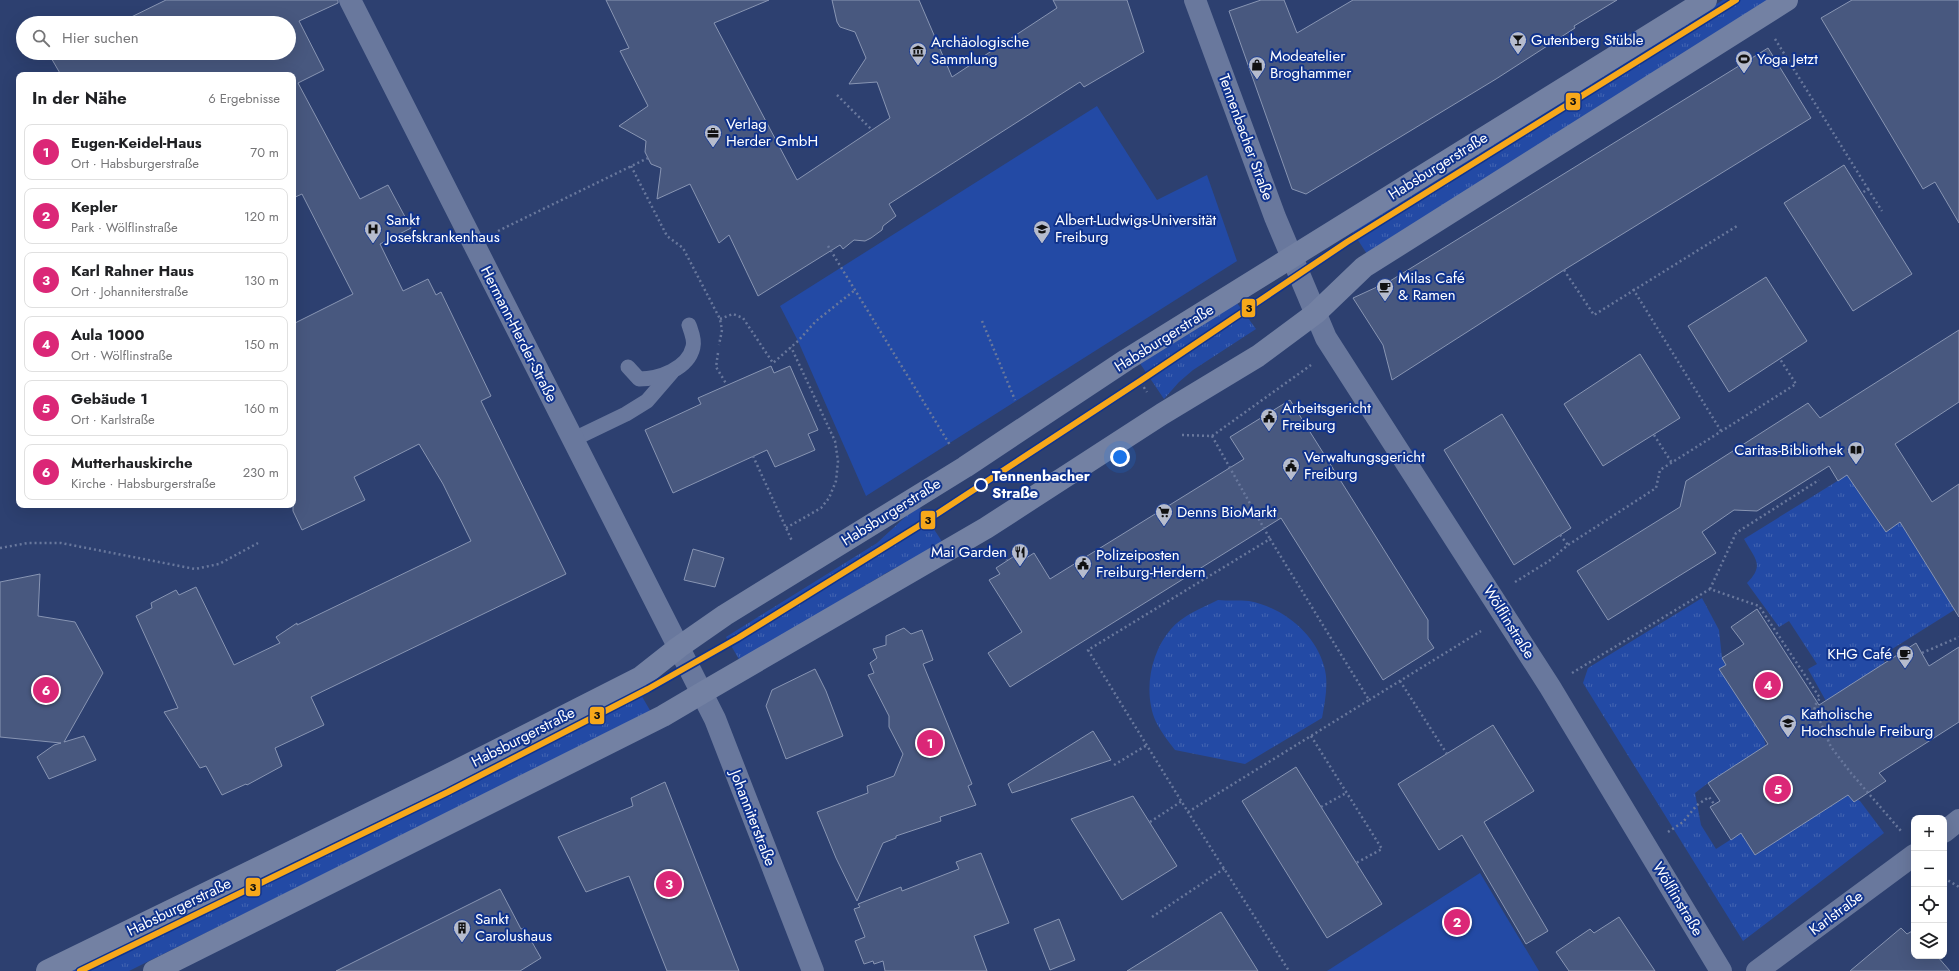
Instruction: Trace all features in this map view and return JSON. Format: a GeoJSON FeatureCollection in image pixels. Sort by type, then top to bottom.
{"type":"FeatureCollection","features":[{"type":"Feature","properties":{"kind":"main road","name":"Habsburgerstraße"},"geometry":{"type":"LineString","coordinates":[[47,971],[440,779],[641,677],[679,647],[725,615],[965,467],[1126,360],[1296,265],[1706,0]]}},
{"type":"Feature","properties":{"kind":"main road"},"geometry":{"type":"LineString","coordinates":[[154,971],[663,716],[986,528],[1162,414],[1258,356],[1316,313],[1364,267],[1787,0]]}},
{"type":"Feature","properties":{"kind":"street","name":"Hermann-Herder-Straße"},"geometry":{"type":"LineString","coordinates":[[350,0],[572,440],[689,667]]}},
{"type":"Feature","properties":{"kind":"street","name":"Tennenbacher Straße"},"geometry":{"type":"LineString","coordinates":[[1195,0],[1275,217],[1296,265]]}},
{"type":"Feature","properties":{"kind":"street","name":"Wölflinstraße"},"geometry":{"type":"LineString","coordinates":[[1296,265],[1333,349],[1550,687],[1721,971]]}},
{"type":"Feature","properties":{"kind":"street","name":"Johanniterstraße"},"geometry":{"type":"LineString","coordinates":[[689,667],[715,719],[812,971]]}},
{"type":"Feature","properties":{"kind":"street"},"geometry":{"type":"LineString","coordinates":[[1947,830],[1959,820]]}},
{"type":"Feature","properties":{"kind":"street","name":"Karlstraße"},"geometry":{"type":"LineString","coordinates":[[1758,971],[1911,857]]}},
{"type":"Feature","properties":{"kind":"lane"},"geometry":{"type":"LineString","coordinates":[[572,440],[626,414],[647,401],[672,372],[689,356],[693,346],[689,325]]}},
{"type":"Feature","properties":{"kind":"lane"},"geometry":{"type":"LineString","coordinates":[[628,367],[639,379],[653,379],[672,372]]}},
{"type":"Feature","properties":{"kind":"path"},"geometry":{"type":"LineString","coordinates":[[1761,16],[1882,211]]}},
{"type":"Feature","properties":{"kind":"path"},"geometry":{"type":"LineString","coordinates":[[837,95],[872,130]]}},
{"type":"Feature","properties":{"kind":"path"},"geometry":{"type":"LineString","coordinates":[[473,244],[648,158]]}},
{"type":"Feature","properties":{"kind":"path"},"geometry":{"type":"LineString","coordinates":[[631,166],[666,236],[682,248],[720,318],[732,314],[743,318],[773,363],[816,321],[855,290]]}},
{"type":"Feature","properties":{"kind":"path"},"geometry":{"type":"LineString","coordinates":[[1862,193],[1868,189]]}},
{"type":"Feature","properties":{"kind":"path"},"geometry":{"type":"LineString","coordinates":[[1564,270],[1594,315],[1633,289],[1737,226]]}},
{"type":"Feature","properties":{"kind":"path"},"geometry":{"type":"LineString","coordinates":[[828,246],[965,467]]}},
{"type":"Feature","properties":{"kind":"path"},"geometry":{"type":"LineString","coordinates":[[1633,289],[1721,431]]}},
{"type":"Feature","properties":{"kind":"path"},"geometry":{"type":"LineString","coordinates":[[982,321],[1026,427]]}},
{"type":"Feature","properties":{"kind":"path"},"geometry":{"type":"LineString","coordinates":[[719,347],[716,367],[727,385]]}},
{"type":"Feature","properties":{"kind":"path"},"geometry":{"type":"LineString","coordinates":[[786,528],[821,508],[829,498],[836,481],[838,461],[835,441],[791,347]]}},
{"type":"Feature","properties":{"kind":"path"},"geometry":{"type":"LineString","coordinates":[[1126,360],[1176,434],[1212,436],[1333,349]]}},
{"type":"Feature","properties":{"kind":"path"},"geometry":{"type":"LineString","coordinates":[[1492,596],[1550,561],[1568,546],[1656,488],[1660,470],[1796,384],[1780,359]]}},
{"type":"Feature","properties":{"kind":"path"},"geometry":{"type":"LineString","coordinates":[[1654,435],[1672,463]]}},
{"type":"Feature","properties":{"kind":"path"},"geometry":{"type":"LineString","coordinates":[[1212,436],[1270,539],[1369,700]]}},
{"type":"Feature","properties":{"kind":"path"},"geometry":{"type":"LineString","coordinates":[[753,456],[804,566]]}},
{"type":"Feature","properties":{"kind":"path"},"geometry":{"type":"LineString","coordinates":[[1550,687],[1710,589],[1736,533],[1819,480]]}},
{"type":"Feature","properties":{"kind":"path"},"geometry":{"type":"LineString","coordinates":[[1560,535],[1568,546]]}},
{"type":"Feature","properties":{"kind":"path"},"geometry":{"type":"LineString","coordinates":[[1270,539],[1088,650],[1188,812],[1225,868],[1289,971]]}},
{"type":"Feature","properties":{"kind":"path"},"geometry":{"type":"LineString","coordinates":[[0,548],[28,542],[61,543],[195,569],[219,564],[258,543]]}},
{"type":"Feature","properties":{"kind":"path"},"geometry":{"type":"LineString","coordinates":[[1710,589],[1759,606],[1820,698],[1814,707],[1832,747],[1851,773],[1903,833]]}},
{"type":"Feature","properties":{"kind":"path"},"geometry":{"type":"LineString","coordinates":[[1188,812],[1504,616]]}},
{"type":"Feature","properties":{"kind":"path"},"geometry":{"type":"LineString","coordinates":[[1922,653],[1959,637]]}},
{"type":"Feature","properties":{"kind":"path"},"geometry":{"type":"LineString","coordinates":[[1400,681],[1447,754]]}},
{"type":"Feature","properties":{"kind":"path"},"geometry":{"type":"LineString","coordinates":[[1311,736],[1382,849],[1356,863]]}},
{"type":"Feature","properties":{"kind":"path"},"geometry":{"type":"LineString","coordinates":[[1114,765],[1147,745]]}},
{"type":"Feature","properties":{"kind":"path"},"geometry":{"type":"LineString","coordinates":[[1321,807],[1346,793]]}},
{"type":"Feature","properties":{"kind":"path"},"geometry":{"type":"LineString","coordinates":[[1666,834],[1683,822],[1697,805],[1709,797],[1714,804]]}},
{"type":"Feature","properties":{"kind":"path"},"geometry":{"type":"LineString","coordinates":[[1150,822],[1182,801]]}},
{"type":"Feature","properties":{"kind":"path"},"geometry":{"type":"LineString","coordinates":[[1152,916],[1225,868]]}},
{"type":"Feature","properties":{"kind":"path"},"geometry":{"type":"LineString","coordinates":[[1947,880],[1959,887]]}},
{"type":"Feature","properties":{"kind":"green space"},"geometry":{"type":"Polygon","coordinates":[[[1723,0],[1774,0],[1367,254],[1352,231],[1723,0]]]}},
{"type":"Feature","properties":{"kind":"green space"},"geometry":{"type":"Polygon","coordinates":[[[1097,106],[1157,200],[1207,175],[1237,261],[866,496],[798,341],[780,306],[1097,106]]]}},
{"type":"Feature","properties":{"kind":"green space"},"geometry":{"type":"Polygon","coordinates":[[[1237,303],[1256,329],[1193,370],[1179,382],[1164,399],[1139,362],[1237,303]]]}},
{"type":"Feature","properties":{"kind":"green space"},"geometry":{"type":"Polygon","coordinates":[[[1847,475],[1886,532],[1900,522],[1946,596],[1959,607],[1881,656],[1885,663],[1826,701],[1808,669],[1817,664],[1789,621],[1779,627],[1747,583],[1756,571],[1757,566],[1755,557],[1744,539],[1847,475]]]}},
{"type":"Feature","properties":{"kind":"green space"},"geometry":{"type":"Polygon","coordinates":[[[918,505],[943,543],[886,573],[740,661],[726,637],[877,543],[918,505]]]}},
{"type":"Feature","properties":{"kind":"green space"},"geometry":{"type":"Polygon","coordinates":[[[1702,598],[1719,630],[1722,658],[1763,736],[1766,746],[1695,793],[1701,825],[1716,849],[1741,833],[1755,854],[1848,795],[1860,801],[1884,833],[1743,941],[1583,683],[1588,668],[1702,598]]]}},
{"type":"Feature","properties":{"kind":"green space"},"geometry":{"type":"Polygon","coordinates":[[[1218,600],[1249,601],[1261,604],[1273,609],[1296,623],[1320,654],[1325,672],[1326,692],[1322,718],[1245,764],[1175,750],[1162,733],[1156,722],[1150,699],[1149,686],[1154,661],[1164,639],[1171,629],[1181,620],[1193,612],[1218,600]]]}},
{"type":"Feature","properties":{"kind":"green space"},"geometry":{"type":"Polygon","coordinates":[[[637,688],[651,712],[129,971],[64,971],[637,688]]]}},
{"type":"Feature","properties":{"kind":"green space"},"geometry":{"type":"Polygon","coordinates":[[[1480,873],[1539,971],[1327,971],[1480,873]]]}},
{"type":"Feature","properties":{"kind":"building"},"geometry":{"type":"Polygon","coordinates":[[[166,0],[338,0],[338,3],[299,21],[324,70],[298,83],[360,199],[388,185],[411,228],[380,244],[403,291],[428,279],[436,295],[441,292],[491,396],[481,401],[566,574],[311,697],[324,725],[275,748],[282,766],[247,785],[246,784],[222,795],[206,766],[200,768],[164,712],[178,708],[136,616],[152,608],[151,603],[176,590],[179,595],[196,587],[234,665],[280,643],[276,637],[297,623],[297,625],[471,541],[443,484],[419,444],[354,477],[365,500],[302,530],[293,511],[293,508],[296,508],[296,322],[353,294],[302,194],[296,197],[296,72],[59,72],[52,60],[296,60],[296,16],[133,16],[166,0]]]}},
{"type":"Feature","properties":{"kind":"building"},"geometry":{"type":"Polygon","coordinates":[[[606,0],[769,0],[714,23],[797,180],[890,118],[877,82],[849,84],[866,58],[855,32],[840,27],[837,22],[832,0],[919,0],[952,77],[1057,8],[1053,0],[1127,0],[1144,52],[1084,87],[1080,82],[889,204],[896,216],[883,226],[882,230],[871,238],[865,241],[854,240],[843,249],[840,245],[758,296],[729,235],[719,243],[690,184],[657,199],[661,168],[651,164],[645,152],[646,141],[619,126],[648,106],[620,51],[629,48],[606,0]]]}},
{"type":"Feature","properties":{"kind":"building"},"geometry":{"type":"Polygon","coordinates":[[[1261,0],[1284,0],[1297,33],[1353,0],[1617,0],[1574,26],[1575,28],[1496,79],[1306,194],[1292,189],[1229,11],[1261,0]]]}},
{"type":"Feature","properties":{"kind":"building"},"geometry":{"type":"Polygon","coordinates":[[[1852,0],[1959,0],[1959,223],[1935,182],[1923,189],[1821,18],[1852,0]]]}},
{"type":"Feature","properties":{"kind":"building"},"geometry":{"type":"Polygon","coordinates":[[[1768,48],[1811,118],[1564,270],[1392,380],[1383,345],[1353,298],[1390,281],[1768,48]]]}},
{"type":"Feature","properties":{"kind":"building"},"geometry":{"type":"Polygon","coordinates":[[[1844,165],[1912,274],[1853,311],[1784,203],[1844,165]]]}},
{"type":"Feature","properties":{"kind":"building"},"geometry":{"type":"Polygon","coordinates":[[[1766,277],[1807,341],[1729,392],[1688,326],[1766,277]]]}},
{"type":"Feature","properties":{"kind":"building"},"geometry":{"type":"Polygon","coordinates":[[[1959,330],[1959,402],[1895,444],[1932,502],[1959,484],[1959,617],[1900,522],[1886,532],[1847,475],[1838,481],[1829,466],[1757,511],[1734,510],[1702,532],[1716,553],[1608,620],[1577,571],[1680,507],[1686,481],[1808,403],[1820,418],[1959,330]]]}},
{"type":"Feature","properties":{"kind":"building"},"geometry":{"type":"Polygon","coordinates":[[[1640,354],[1680,418],[1603,466],[1564,404],[1640,354]]]}},
{"type":"Feature","properties":{"kind":"building"},"geometry":{"type":"Polygon","coordinates":[[[771,366],[774,373],[790,366],[818,430],[808,434],[815,450],[775,467],[767,450],[673,493],[645,430],[701,404],[698,398],[771,366]]]}},
{"type":"Feature","properties":{"kind":"building"},"geometry":{"type":"Polygon","coordinates":[[[1290,400],[1428,620],[1428,639],[1434,648],[1383,680],[1281,518],[1010,687],[988,653],[1022,632],[989,580],[1000,574],[996,568],[1019,553],[1023,560],[1034,553],[1050,579],[1244,459],[1230,437],[1290,400]]]}},
{"type":"Feature","properties":{"kind":"building"},"geometry":{"type":"Polygon","coordinates":[[[1502,414],[1571,528],[1514,565],[1444,450],[1502,414]]]}},
{"type":"Feature","properties":{"kind":"building"},"geometry":{"type":"Polygon","coordinates":[[[693,549],[724,558],[715,587],[684,580],[693,549]]]}},
{"type":"Feature","properties":{"kind":"building"},"geometry":{"type":"Polygon","coordinates":[[[40,574],[38,616],[75,622],[103,673],[64,742],[84,736],[96,760],[49,779],[37,757],[54,745],[61,743],[0,737],[0,582],[40,574]]]}},
{"type":"Feature","properties":{"kind":"building"},"geometry":{"type":"Polygon","coordinates":[[[1757,609],[1819,705],[1916,643],[1929,666],[1959,647],[1959,722],[1879,773],[1886,781],[1854,802],[1848,795],[1755,855],[1741,833],[1731,840],[1710,807],[1720,801],[1708,783],[1768,744],[1719,669],[1726,665],[1722,658],[1744,644],[1731,627],[1757,609]]]}},
{"type":"Feature","properties":{"kind":"building"},"geometry":{"type":"Polygon","coordinates":[[[904,628],[911,634],[922,630],[933,660],[923,664],[972,784],[968,786],[976,805],[940,817],[941,821],[896,836],[896,838],[883,843],[857,901],[836,858],[817,812],[868,793],[867,786],[894,776],[903,754],[889,727],[889,716],[868,675],[874,673],[870,663],[877,658],[873,649],[886,645],[886,636],[904,628]]]}},
{"type":"Feature","properties":{"kind":"building"},"geometry":{"type":"Polygon","coordinates":[[[815,669],[826,691],[843,736],[786,759],[766,706],[772,690],[815,669]]]}},
{"type":"Feature","properties":{"kind":"building"},"geometry":{"type":"Polygon","coordinates":[[[1493,725],[1534,791],[1484,822],[1548,931],[1526,944],[1462,835],[1439,850],[1398,784],[1493,725]]]}},
{"type":"Feature","properties":{"kind":"building"},"geometry":{"type":"Polygon","coordinates":[[[1093,731],[1111,760],[1012,793],[1008,784],[1093,731]]]}},
{"type":"Feature","properties":{"kind":"building"},"geometry":{"type":"Polygon","coordinates":[[[1296,767],[1382,904],[1327,938],[1242,801],[1296,767]]]}},
{"type":"Feature","properties":{"kind":"building"},"geometry":{"type":"Polygon","coordinates":[[[665,782],[739,971],[667,971],[629,876],[586,892],[558,837],[633,806],[631,798],[665,782]]]}},
{"type":"Feature","properties":{"kind":"building"},"geometry":{"type":"Polygon","coordinates":[[[1133,796],[1177,866],[1122,900],[1071,819],[1133,796]]]}},
{"type":"Feature","properties":{"kind":"building"},"geometry":{"type":"Polygon","coordinates":[[[981,853],[1009,923],[974,936],[987,971],[885,971],[883,961],[874,964],[873,961],[864,964],[855,941],[865,937],[854,909],[860,907],[858,904],[901,887],[902,891],[959,869],[956,862],[981,853]]]}},
{"type":"Feature","properties":{"kind":"building","name":"Sankt Carolushaus"},"geometry":{"type":"Polygon","coordinates":[[[500,889],[521,929],[524,928],[541,958],[520,971],[336,971],[500,889]]]}},
{"type":"Feature","properties":{"kind":"building"},"geometry":{"type":"Polygon","coordinates":[[[1221,912],[1258,971],[1127,971],[1169,945],[1221,912]]]}},
{"type":"Feature","properties":{"kind":"building"},"geometry":{"type":"Polygon","coordinates":[[[1619,917],[1655,971],[1569,971],[1556,952],[1590,929],[1594,933],[1619,917]]]}},
{"type":"Feature","properties":{"kind":"building"},"geometry":{"type":"Polygon","coordinates":[[[1059,919],[1075,960],[1050,970],[1034,929],[1059,919]]]}},
{"type":"Feature","properties":{"kind":"building"},"geometry":{"type":"Polygon","coordinates":[[[1901,928],[1907,934],[1911,932],[1911,959],[1940,959],[1950,971],[1850,971],[1901,928]]]}},
{"type":"Feature","properties":{"kind":"transit line","name":"3"},"geometry":{"type":"LineString","coordinates":[[80,971],[448,792],[648,689],[738,638],[917,527],[1140,381],[1347,242],[1736,0]]}},
{"type":"Feature","properties":{"kind":"place","name":"Gutenberg Stüble"},"geometry":{"type":"Point","coordinates":[1518,55]}},
{"type":"Feature","properties":{"kind":"place","name":"Archäologische Sammlung"},"geometry":{"type":"Point","coordinates":[918,66]}},
{"type":"Feature","properties":{"kind":"place","name":"Yoga Jetzt"},"geometry":{"type":"Point","coordinates":[1744,74]}},
{"type":"Feature","properties":{"kind":"place","name":"Modeatelier Broghammer"},"geometry":{"type":"Point","coordinates":[1257,80]}},
{"type":"Feature","properties":{"kind":"place","name":"Verlag Herder GmbH"},"geometry":{"type":"Point","coordinates":[713,148]}},
{"type":"Feature","properties":{"kind":"place","name":"Sankt Josefskrankenhaus"},"geometry":{"type":"Point","coordinates":[373,244]}},
{"type":"Feature","properties":{"kind":"place","name":"Albert-Ludwigs-Universität Freiburg"},"geometry":{"type":"Point","coordinates":[1042,244]}},
{"type":"Feature","properties":{"kind":"place","name":"Milas Café & Ramen"},"geometry":{"type":"Point","coordinates":[1385,302]}},
{"type":"Feature","properties":{"kind":"place","name":"Arbeitsgericht Freiburg"},"geometry":{"type":"Point","coordinates":[1269,432]}},
{"type":"Feature","properties":{"kind":"place","name":"Caritas-Bibliothek"},"geometry":{"type":"Point","coordinates":[1856,465]}},
{"type":"Feature","properties":{"kind":"place","name":"Verwaltungsgericht Freiburg"},"geometry":{"type":"Point","coordinates":[1291,481]}},
{"type":"Feature","properties":{"kind":"place","name":"Tennenbacher Straße"},"geometry":{"type":"Point","coordinates":[981,485]}},
{"type":"Feature","properties":{"kind":"place","name":"Denns BioMarkt"},"geometry":{"type":"Point","coordinates":[1164,527]}},
{"type":"Feature","properties":{"kind":"place","name":"Mai Garden"},"geometry":{"type":"Point","coordinates":[1020,567]}},
{"type":"Feature","properties":{"kind":"place","name":"Polizeiposten Freiburg-Herdern"},"geometry":{"type":"Point","coordinates":[1083,579]}},
{"type":"Feature","properties":{"kind":"place","name":"KHG Café"},"geometry":{"type":"Point","coordinates":[1905,669]}},
{"type":"Feature","properties":{"kind":"place","name":"Aula 1000"},"geometry":{"type":"Point","coordinates":[1768,685]}},
{"type":"Feature","properties":{"kind":"place","name":"Mutterhauskirche"},"geometry":{"type":"Point","coordinates":[46,690]}},
{"type":"Feature","properties":{"kind":"place","name":"Katholische Hochschule Freiburg"},"geometry":{"type":"Point","coordinates":[1788,738]}},
{"type":"Feature","properties":{"kind":"place","name":"Eugen-Keidel-Haus"},"geometry":{"type":"Point","coordinates":[930,743]}},
{"type":"Feature","properties":{"kind":"place","name":"Gebäude 1"},"geometry":{"type":"Point","coordinates":[1778,789]}},
{"type":"Feature","properties":{"kind":"place","name":"Karl Rahner Haus"},"geometry":{"type":"Point","coordinates":[669,884]}},
{"type":"Feature","properties":{"kind":"place","name":"Kepler"},"geometry":{"type":"Point","coordinates":[1457,922]}},
{"type":"Feature","properties":{"kind":"place","name":"Sankt Carolushaus"},"geometry":{"type":"Point","coordinates":[462,943]}}]}
